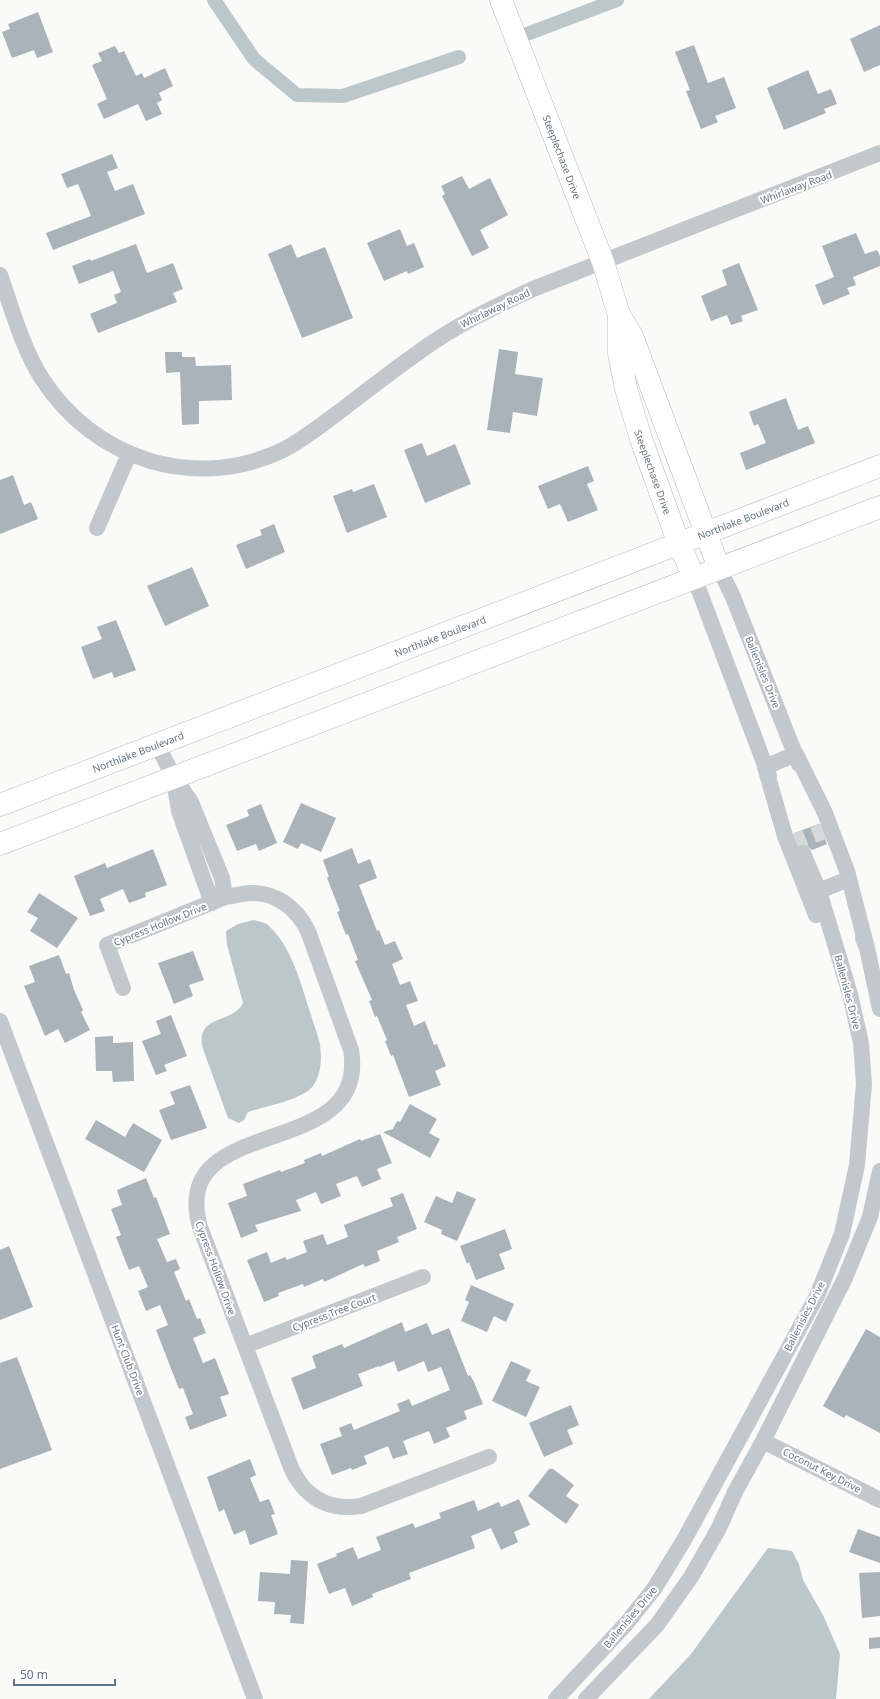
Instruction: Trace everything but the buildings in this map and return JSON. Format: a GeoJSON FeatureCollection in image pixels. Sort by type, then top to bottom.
{"type":"FeatureCollection","features":[{"type":"Feature","properties":{"kind":"main road","name":"Steeplechase Drive"},"geometry":{"type":"LineString","coordinates":[[501,0],[603,262],[619,316],[619,353],[626,389],[640,439],[678,544],[694,577]]}},
{"type":"Feature","properties":{"kind":"main road","name":"Steeplechase Drive"},"geometry":{"type":"LineString","coordinates":[[619,316],[632,336],[719,568]]}},
{"type":"Feature","properties":{"kind":"main road","name":"Northlake Boulevard"},"geometry":{"type":"LineString","coordinates":[[0,805],[880,466]]}},
{"type":"Feature","properties":{"kind":"main road"},"geometry":{"type":"LineString","coordinates":[[0,844],[880,507]]}},
{"type":"Feature","properties":{"kind":"street","name":"Whirlaway Road"},"geometry":{"type":"LineString","coordinates":[[0,275],[29,354],[40,376],[54,396],[70,414],[88,430],[128,454],[160,464],[190,468],[215,468],[239,465],[285,449],[306,436],[420,351],[456,328],[494,307],[533,289],[880,153]]}},
{"type":"Feature","properties":{"kind":"street"},"geometry":{"type":"LineString","coordinates":[[97,528],[128,454]]}},
{"type":"Feature","properties":{"kind":"street","name":"Ballenisles Drive"},"geometry":{"type":"LineString","coordinates":[[719,568],[734,597],[796,754],[818,825]]}},
{"type":"Feature","properties":{"kind":"street"},"geometry":{"type":"LineString","coordinates":[[694,577],[766,767],[795,833]]}},
{"type":"Feature","properties":{"kind":"street"},"geometry":{"type":"LineString","coordinates":[[157,745],[174,777],[191,802],[222,878],[218,900]]}},
{"type":"Feature","properties":{"kind":"street"},"geometry":{"type":"LineString","coordinates":[[766,767],[796,754],[825,812],[845,864],[867,948],[880,1008]]}},
{"type":"Feature","properties":{"kind":"street"},"geometry":{"type":"LineString","coordinates":[[766,767],[785,836],[821,926],[841,965]]}},
{"type":"Feature","properties":{"kind":"street"},"geometry":{"type":"LineString","coordinates":[[825,844],[867,948]]}},
{"type":"Feature","properties":{"kind":"street","name":"Ballenisles Drive"},"geometry":{"type":"LineString","coordinates":[[556,1699],[625,1625],[658,1583],[684,1540],[817,1296],[842,1234],[857,1165],[864,1084],[861,1043],[841,965],[819,891],[803,853]]}},
{"type":"Feature","properties":{"kind":"street"},"geometry":{"type":"LineString","coordinates":[[819,891],[841,882]]}},
{"type":"Feature","properties":{"kind":"street","name":"Cypress Hollow Drive"},"geometry":{"type":"LineString","coordinates":[[124,988],[107,945],[218,900],[242,894],[262,894],[282,901],[297,914],[308,931],[351,1050],[353,1060],[350,1084],[346,1093],[333,1109],[316,1120],[229,1153],[213,1165],[201,1182],[197,1197],[197,1217],[292,1470],[302,1487],[321,1502],[340,1508],[361,1506],[489,1457]]}},
{"type":"Feature","properties":{"kind":"street","name":"Hunt Club Drive"},"geometry":{"type":"LineString","coordinates":[[0,1021],[255,1699]]}},
{"type":"Feature","properties":{"kind":"street","name":"Ballenisles Drive"},"geometry":{"type":"LineString","coordinates":[[586,1699],[657,1625],[691,1577],[719,1528],[735,1492],[763,1441],[845,1278],[870,1217],[880,1171]]}},
{"type":"Feature","properties":{"kind":"street","name":"Cypress Tree Court"},"geometry":{"type":"LineString","coordinates":[[245,1346],[423,1277]]}},
{"type":"Feature","properties":{"kind":"street","name":"Coconut Key Drive"},"geometry":{"type":"LineString","coordinates":[[763,1441],[880,1500]]}},
{"type":"Feature","properties":{"kind":"shaded area"},"geometry":{"type":"Polygon","coordinates":[[[254,920],[268,925],[277,934],[290,956],[300,979],[318,1038],[321,1050],[321,1061],[316,1082],[308,1091],[292,1099],[248,1112],[244,1120],[239,1123],[228,1118],[202,1046],[202,1036],[205,1029],[210,1024],[232,1014],[238,1010],[243,1003],[227,945],[226,931],[238,924],[254,920]]]}},
{"type":"Feature","properties":{"kind":"shaded area"},"geometry":{"type":"Polygon","coordinates":[[[768,1548],[792,1551],[799,1564],[803,1580],[823,1615],[840,1654],[836,1699],[649,1699],[691,1654],[768,1548]]]}},
{"type":"Feature","properties":{"kind":"waterway"},"geometry":{"type":"LineString","coordinates":[[214,0],[254,59],[297,95],[343,96],[459,57]]}},
{"type":"Feature","properties":{"kind":"waterway"},"geometry":{"type":"LineString","coordinates":[[527,34],[617,0]]}},
{"type":"Feature","properties":{"kind":"tunnel"},"geometry":{"type":"LineString","coordinates":[[818,825],[825,844]]}},
{"type":"Feature","properties":{"kind":"tunnel"},"geometry":{"type":"LineString","coordinates":[[795,833],[803,853]]}}]}
